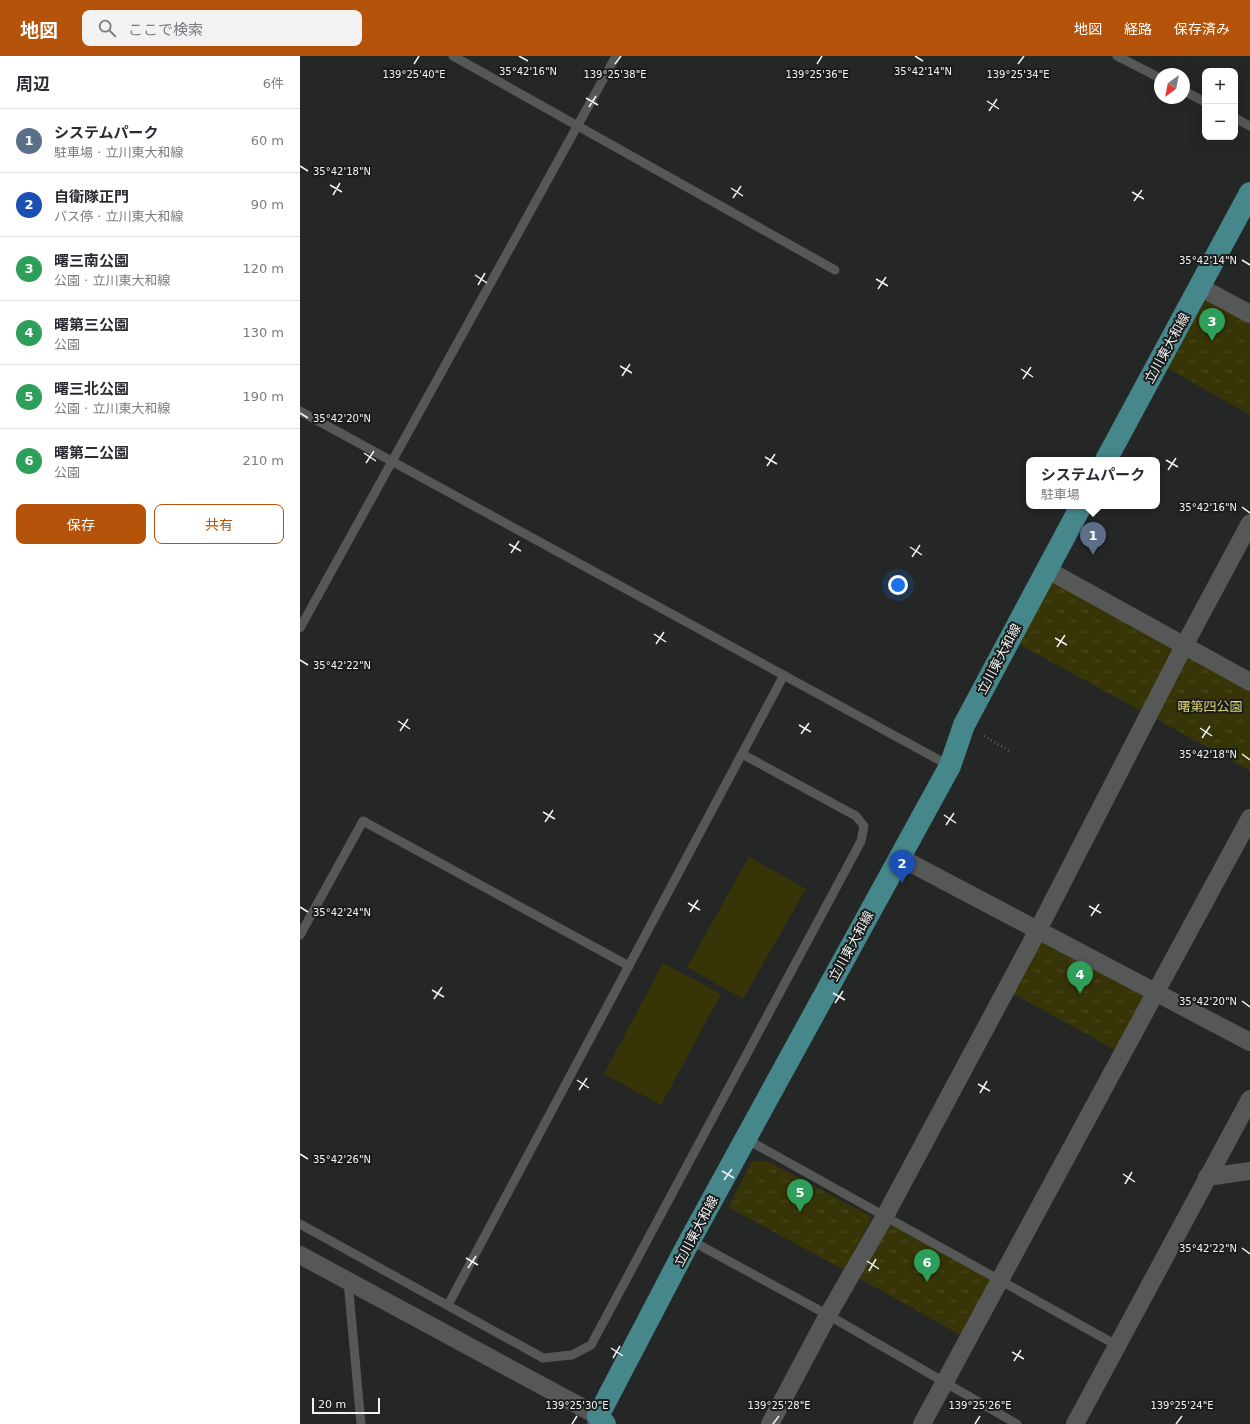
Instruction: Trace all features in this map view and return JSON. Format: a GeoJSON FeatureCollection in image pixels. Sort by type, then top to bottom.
{"type":"FeatureCollection","features":[{"type":"Feature","properties":{"kind":"main road","name":"立川東大和線"},"geometry":{"type":"LineString","coordinates":[[1108,457],[1250,193]]}},
{"type":"Feature","properties":{"kind":"main road","name":"立川東大和線"},"geometry":{"type":"LineString","coordinates":[[600,1421],[690,1240],[950,766],[964,726],[1046,569],[1079,509]]}},
{"type":"Feature","properties":{"kind":"street"},"geometry":{"type":"LineString","coordinates":[[1200,286],[1250,314]]}},
{"type":"Feature","properties":{"kind":"street"},"geometry":{"type":"LineString","coordinates":[[770,1424],[828,1315],[885,1216],[1038,930],[1184,646],[1250,523]]}},
{"type":"Feature","properties":{"kind":"street"},"geometry":{"type":"LineString","coordinates":[[1046,569],[1250,682]]}},
{"type":"Feature","properties":{"kind":"street"},"geometry":{"type":"LineString","coordinates":[[922,1424],[1250,818]]}},
{"type":"Feature","properties":{"kind":"street"},"geometry":{"type":"LineString","coordinates":[[899,857],[1250,1042]]}},
{"type":"Feature","properties":{"kind":"street"},"geometry":{"type":"LineString","coordinates":[[1075,1424],[1250,1099]]}},
{"type":"Feature","properties":{"kind":"street"},"geometry":{"type":"LineString","coordinates":[[1207,1177],[1250,1171]]}},
{"type":"Feature","properties":{"kind":"street"},"geometry":{"type":"LineString","coordinates":[[300,1255],[600,1421]]}},
{"type":"Feature","properties":{"kind":"lane"},"geometry":{"type":"LineString","coordinates":[[453,56],[835,270]]}},
{"type":"Feature","properties":{"kind":"lane"},"geometry":{"type":"LineString","coordinates":[[300,628],[616,56]]}},
{"type":"Feature","properties":{"kind":"lane"},"geometry":{"type":"LineString","coordinates":[[1118,56],[1154,75]]}},
{"type":"Feature","properties":{"kind":"lane"},"geometry":{"type":"LineString","coordinates":[[1190,94],[1202,100]]}},
{"type":"Feature","properties":{"kind":"lane"},"geometry":{"type":"LineString","coordinates":[[1238,120],[1250,126]]}},
{"type":"Feature","properties":{"kind":"lane"},"geometry":{"type":"LineString","coordinates":[[300,411],[950,766]]}},
{"type":"Feature","properties":{"kind":"lane"},"geometry":{"type":"LineString","coordinates":[[448,1305],[784,675]]}},
{"type":"Feature","properties":{"kind":"lane"},"geometry":{"type":"LineString","coordinates":[[300,1224],[543,1358],[572,1355],[590,1345],[861,841],[864,826],[856,816],[742,754]]}},
{"type":"Feature","properties":{"kind":"lane"},"geometry":{"type":"LineString","coordinates":[[300,935],[363,821],[629,966]]}},
{"type":"Feature","properties":{"kind":"lane"},"geometry":{"type":"LineString","coordinates":[[746,1139],[1118,1346]]}},
{"type":"Feature","properties":{"kind":"lane"},"geometry":{"type":"LineString","coordinates":[[690,1240],[828,1315],[1017,1424]]}},
{"type":"Feature","properties":{"kind":"lane"},"geometry":{"type":"LineString","coordinates":[[348,1281],[361,1424]]}},
{"type":"Feature","properties":{"kind":"path"},"geometry":{"type":"LineString","coordinates":[[964,726],[1011,752]]}},
{"type":"Feature","properties":{"kind":"green space"},"geometry":{"type":"Polygon","coordinates":[[[1201,291],[1250,319],[1250,415],[1160,364],[1201,291]]]}},
{"type":"Feature","properties":{"kind":"green space"},"geometry":{"type":"Polygon","coordinates":[[[1047,572],[1181,647],[1145,713],[1011,640],[1047,572]]]}},
{"type":"Feature","properties":{"kind":"green space","name":"曙第四公園"},"geometry":{"type":"Polygon","coordinates":[[[1185,649],[1250,684],[1250,771],[1149,715],[1185,649]]]}},
{"type":"Feature","properties":{"kind":"green space"},"geometry":{"type":"Polygon","coordinates":[[[749,857],[806,889],[743,999],[687,967],[749,857]]]}},
{"type":"Feature","properties":{"kind":"green space"},"geometry":{"type":"Polygon","coordinates":[[[1043,937],[1148,994],[1117,1051],[1012,993],[1043,937]]]}},
{"type":"Feature","properties":{"kind":"green space"},"geometry":{"type":"Polygon","coordinates":[[[663,963],[721,994],[661,1105],[604,1074],[663,963]]]}},
{"type":"Feature","properties":{"kind":"green space"},"geometry":{"type":"Polygon","coordinates":[[[752,1161],[769,1162],[872,1217],[844,1270],[728,1207],[752,1161]]]}},
{"type":"Feature","properties":{"kind":"green space"},"geometry":{"type":"Polygon","coordinates":[[[888,1222],[989,1278],[989,1286],[962,1336],[857,1277],[888,1222]]]}},
{"type":"Feature","properties":{"kind":"place","name":"曙三南公園"},"geometry":{"type":"Point","coordinates":[1212,341]}},
{"type":"Feature","properties":{"kind":"place","name":"システムパーク"},"geometry":{"type":"Point","coordinates":[1093,555]}},
{"type":"Feature","properties":{"kind":"place","name":"自衛隊正門"},"geometry":{"type":"Point","coordinates":[902,883]}},
{"type":"Feature","properties":{"kind":"place","name":"曙第三公園"},"geometry":{"type":"Point","coordinates":[1080,994]}},
{"type":"Feature","properties":{"kind":"place","name":"曙三北公園"},"geometry":{"type":"Point","coordinates":[800,1212]}},
{"type":"Feature","properties":{"kind":"place","name":"曙第二公園"},"geometry":{"type":"Point","coordinates":[927,1282]}}]}
